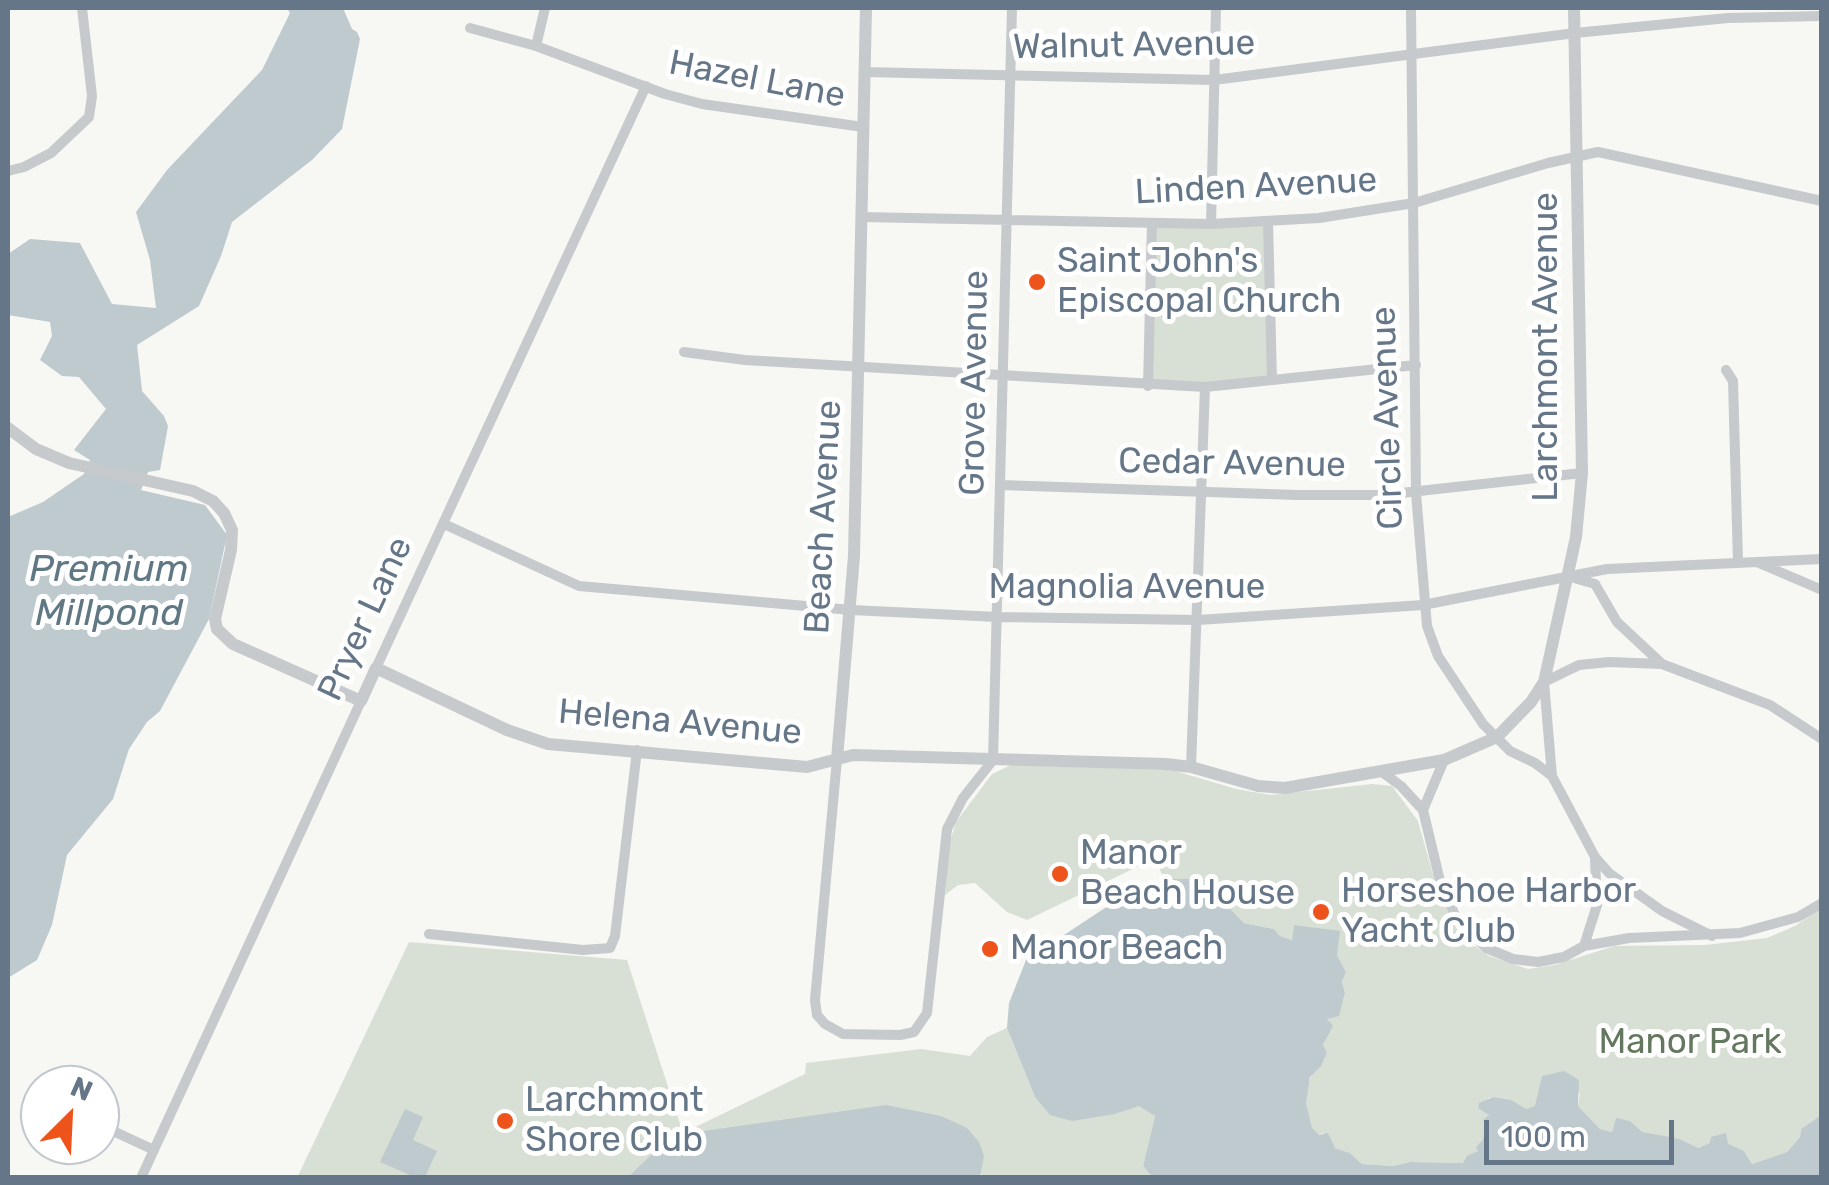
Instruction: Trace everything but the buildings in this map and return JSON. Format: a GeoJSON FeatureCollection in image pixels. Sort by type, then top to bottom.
{"type":"FeatureCollection","features":[{"type":"Feature","properties":{"kind":"street"},"geometry":{"type":"LineString","coordinates":[[8,171],[50,153],[89,117],[92,96],[82,8]]}},
{"type":"Feature","properties":{"kind":"street"},"geometry":{"type":"LineString","coordinates":[[536,46],[545,8]]}},
{"type":"Feature","properties":{"kind":"street","name":"Beach Avenue"},"geometry":{"type":"LineString","coordinates":[[866,8],[851,610],[816,1000],[817,1016],[825,1024],[843,1034],[857,1036],[900,1036],[921,1026],[927,1013],[947,829],[963,798],[993,760]]}},
{"type":"Feature","properties":{"kind":"street","name":"Grove Avenue"},"geometry":{"type":"LineString","coordinates":[[993,760],[1012,8]]}},
{"type":"Feature","properties":{"kind":"street"},"geometry":{"type":"LineString","coordinates":[[1211,224],[1216,8]]}},
{"type":"Feature","properties":{"kind":"street","name":"Circle Avenue"},"geometry":{"type":"LineString","coordinates":[[1411,8],[1416,492],[1423,605],[1438,656],[1483,724],[1510,751],[1552,776]]}},
{"type":"Feature","properties":{"kind":"street","name":"Larchmont Avenue"},"geometry":{"type":"LineString","coordinates":[[1544,682],[1576,537],[1582,473],[1574,8]]}},
{"type":"Feature","properties":{"kind":"street","name":"Walnut Avenue"},"geometry":{"type":"LineString","coordinates":[[864,72],[1214,80],[1728,13],[1822,16]]}},
{"type":"Feature","properties":{"kind":"street","name":"Hazel Lane"},"geometry":{"type":"LineString","coordinates":[[470,28],[536,46],[702,104],[863,128]]}},
{"type":"Feature","properties":{"kind":"street","name":"Pryer Lane"},"geometry":{"type":"LineString","coordinates":[[141,1178],[646,86]]}},
{"type":"Feature","properties":{"kind":"street","name":"Linden Avenue"},"geometry":{"type":"LineString","coordinates":[[862,217],[1211,224],[1319,218],[1414,203],[1598,152],[1822,200]]}},
{"type":"Feature","properties":{"kind":"street"},"geometry":{"type":"LineString","coordinates":[[1268,221],[1272,380]]}},
{"type":"Feature","properties":{"kind":"street"},"geometry":{"type":"LineString","coordinates":[[1148,386],[1152,223]]}},
{"type":"Feature","properties":{"kind":"street"},"geometry":{"type":"LineString","coordinates":[[684,352],[744,360],[1148,386],[1205,387],[1416,365]]}},
{"type":"Feature","properties":{"kind":"street"},"geometry":{"type":"LineString","coordinates":[[1726,370],[1732,381],[1738,563]]}},
{"type":"Feature","properties":{"kind":"street"},"geometry":{"type":"LineString","coordinates":[[1190,767],[1205,387]]}},
{"type":"Feature","properties":{"kind":"street"},"geometry":{"type":"LineString","coordinates":[[8,428],[36,449],[85,469],[210,498],[232,530],[215,619],[223,637],[362,701]]}},
{"type":"Feature","properties":{"kind":"street","name":"Cedar Avenue"},"geometry":{"type":"LineString","coordinates":[[1000,485],[1297,495],[1416,492],[1582,473]]}},
{"type":"Feature","properties":{"kind":"street","name":"Magnolia Avenue"},"geometry":{"type":"LineString","coordinates":[[444,524],[579,586],[851,610],[998,617],[1198,620],[1423,605],[1607,568],[1822,559]]}},
{"type":"Feature","properties":{"kind":"street"},"geometry":{"type":"LineString","coordinates":[[1758,562],[1822,590]]}},
{"type":"Feature","properties":{"kind":"street"},"geometry":{"type":"LineString","coordinates":[[1568,576],[1595,584],[1617,622],[1662,664]]}},
{"type":"Feature","properties":{"kind":"street"},"geometry":{"type":"LineString","coordinates":[[1423,810],[1444,760],[1497,736],[1532,702],[1544,682],[1579,665],[1662,664],[1770,705],[1822,738]]}},
{"type":"Feature","properties":{"kind":"street","name":"Helena Avenue"},"geometry":{"type":"LineString","coordinates":[[376,668],[508,730],[548,744],[807,767],[853,755],[1086,760],[1190,767],[1234,781],[1285,788],[1444,760]]}},
{"type":"Feature","properties":{"kind":"street"},"geometry":{"type":"LineString","coordinates":[[1544,682],[1552,776],[1595,856],[1609,873],[1662,911],[1712,936]]}},
{"type":"Feature","properties":{"kind":"street"},"geometry":{"type":"LineString","coordinates":[[429,934],[583,950],[610,948],[615,936],[638,750]]}},
{"type":"Feature","properties":{"kind":"street"},"geometry":{"type":"LineString","coordinates":[[1382,772],[1423,810],[1448,904],[1457,920],[1502,956],[1522,962],[1564,957],[1584,946],[1629,938],[1712,936],[1775,924],[1822,903]]}},
{"type":"Feature","properties":{"kind":"street"},"geometry":{"type":"LineString","coordinates":[[1584,946],[1597,904],[1595,856]]}},
{"type":"Feature","properties":{"kind":"street"},"geometry":{"type":"LineString","coordinates":[[120,1134],[154,1150]]}},
{"type":"Feature","properties":{"kind":"green space"},"geometry":{"type":"Polygon","coordinates":[[[1265,225],[1268,378],[1221,383],[1151,381],[1156,226],[1265,225]]]}},
{"type":"Feature","properties":{"kind":"green space","name":"Manor Park"},"geometry":{"type":"Polygon","coordinates":[[[1011,765],[1172,770],[1271,795],[1372,784],[1392,786],[1418,821],[1437,889],[1454,924],[1469,942],[1489,956],[1528,969],[1555,965],[1614,946],[1705,945],[1767,938],[1795,926],[1821,908],[1821,1115],[1801,1129],[1800,1137],[1787,1152],[1752,1164],[1744,1151],[1728,1145],[1711,1143],[1697,1148],[1680,1139],[1642,1133],[1630,1121],[1616,1119],[1612,1132],[1600,1129],[1578,1106],[1580,1093],[1526,1109],[1493,1097],[1488,1098],[1488,1125],[1478,1151],[1463,1163],[1362,1164],[1311,1128],[1307,1088],[1313,1071],[1325,1059],[1323,1046],[1330,1030],[1327,1019],[1339,1015],[1346,972],[1337,955],[1294,926],[1292,940],[1274,929],[1244,923],[1207,885],[1190,879],[1164,879],[1151,849],[1133,852],[1139,866],[1027,920],[1007,912],[975,883],[958,885],[945,895],[949,845],[956,822],[992,774],[1011,765]]]}},
{"type":"Feature","properties":{"kind":"green space"},"geometry":{"type":"Polygon","coordinates":[[[409,942],[627,960],[683,1133],[805,1074],[806,1063],[921,1049],[970,1056],[987,1037],[1007,1028],[1035,1097],[1115,1114],[1139,1105],[1155,1116],[1143,1166],[1152,1177],[980,1177],[982,1174],[657,1149],[628,1177],[297,1178],[409,942]]]}},
{"type":"Feature","properties":{"kind":"water","name":"Premium Millpond"},"geometry":{"type":"Polygon","coordinates":[[[287,8],[343,8],[357,32],[360,39],[342,129],[312,160],[232,222],[199,306],[137,345],[142,391],[168,426],[160,470],[148,472],[141,490],[205,505],[227,535],[209,619],[160,711],[147,722],[129,749],[113,799],[67,855],[52,925],[37,960],[8,978],[8,517],[43,502],[84,474],[90,460],[74,450],[106,409],[79,377],[62,376],[40,360],[52,336],[50,322],[8,315],[8,254],[30,239],[80,243],[112,304],[156,308],[150,260],[136,212],[167,170],[262,70],[290,13],[287,8]]]}},
{"type":"Feature","properties":{"kind":"water"},"geometry":{"type":"Polygon","coordinates":[[[1164,879],[1190,879],[1207,885],[1244,923],[1274,929],[1292,940],[1294,925],[1340,931],[1337,955],[1346,972],[1342,982],[1345,993],[1339,1016],[1327,1019],[1333,1026],[1323,1045],[1327,1053],[1310,1077],[1306,1103],[1312,1128],[1319,1135],[1328,1133],[1335,1148],[1350,1153],[1362,1164],[1463,1163],[1478,1151],[1476,1147],[1488,1125],[1483,1120],[1489,1115],[1478,1108],[1479,1103],[1493,1097],[1511,1100],[1526,1109],[1535,1106],[1542,1076],[1564,1071],[1579,1080],[1578,1106],[1600,1129],[1612,1132],[1616,1118],[1630,1121],[1642,1132],[1680,1139],[1698,1148],[1710,1143],[1711,1137],[1726,1133],[1728,1144],[1744,1151],[1752,1164],[1787,1152],[1800,1137],[1801,1129],[1821,1115],[1821,1177],[1152,1177],[1143,1166],[1155,1116],[1139,1106],[1072,1121],[1050,1115],[1035,1097],[1007,1028],[1009,1003],[1026,960],[1108,906],[1164,879]]]}},
{"type":"Feature","properties":{"kind":"water"},"geometry":{"type":"Polygon","coordinates":[[[886,1105],[941,1116],[967,1128],[984,1156],[980,1177],[628,1177],[657,1149],[683,1134],[886,1105]]]}},
{"type":"Feature","properties":{"kind":"water"},"geometry":{"type":"Polygon","coordinates":[[[405,1109],[423,1117],[413,1140],[437,1151],[425,1177],[414,1177],[380,1162],[405,1109]]]}},
{"type":"Feature","properties":{"kind":"place","name":"Saint John's Episcopal Church"},"geometry":{"type":"Point","coordinates":[1037,282]}},
{"type":"Feature","properties":{"kind":"place","name":"Manor Beach House"},"geometry":{"type":"Point","coordinates":[1060,874]}},
{"type":"Feature","properties":{"kind":"place","name":"Horseshoe Harbor Yacht Club"},"geometry":{"type":"Point","coordinates":[1321,912]}},
{"type":"Feature","properties":{"kind":"place","name":"Manor Beach"},"geometry":{"type":"Point","coordinates":[990,949]}},
{"type":"Feature","properties":{"kind":"place","name":"Larchmont Shore Club"},"geometry":{"type":"Point","coordinates":[505,1121]}}]}
